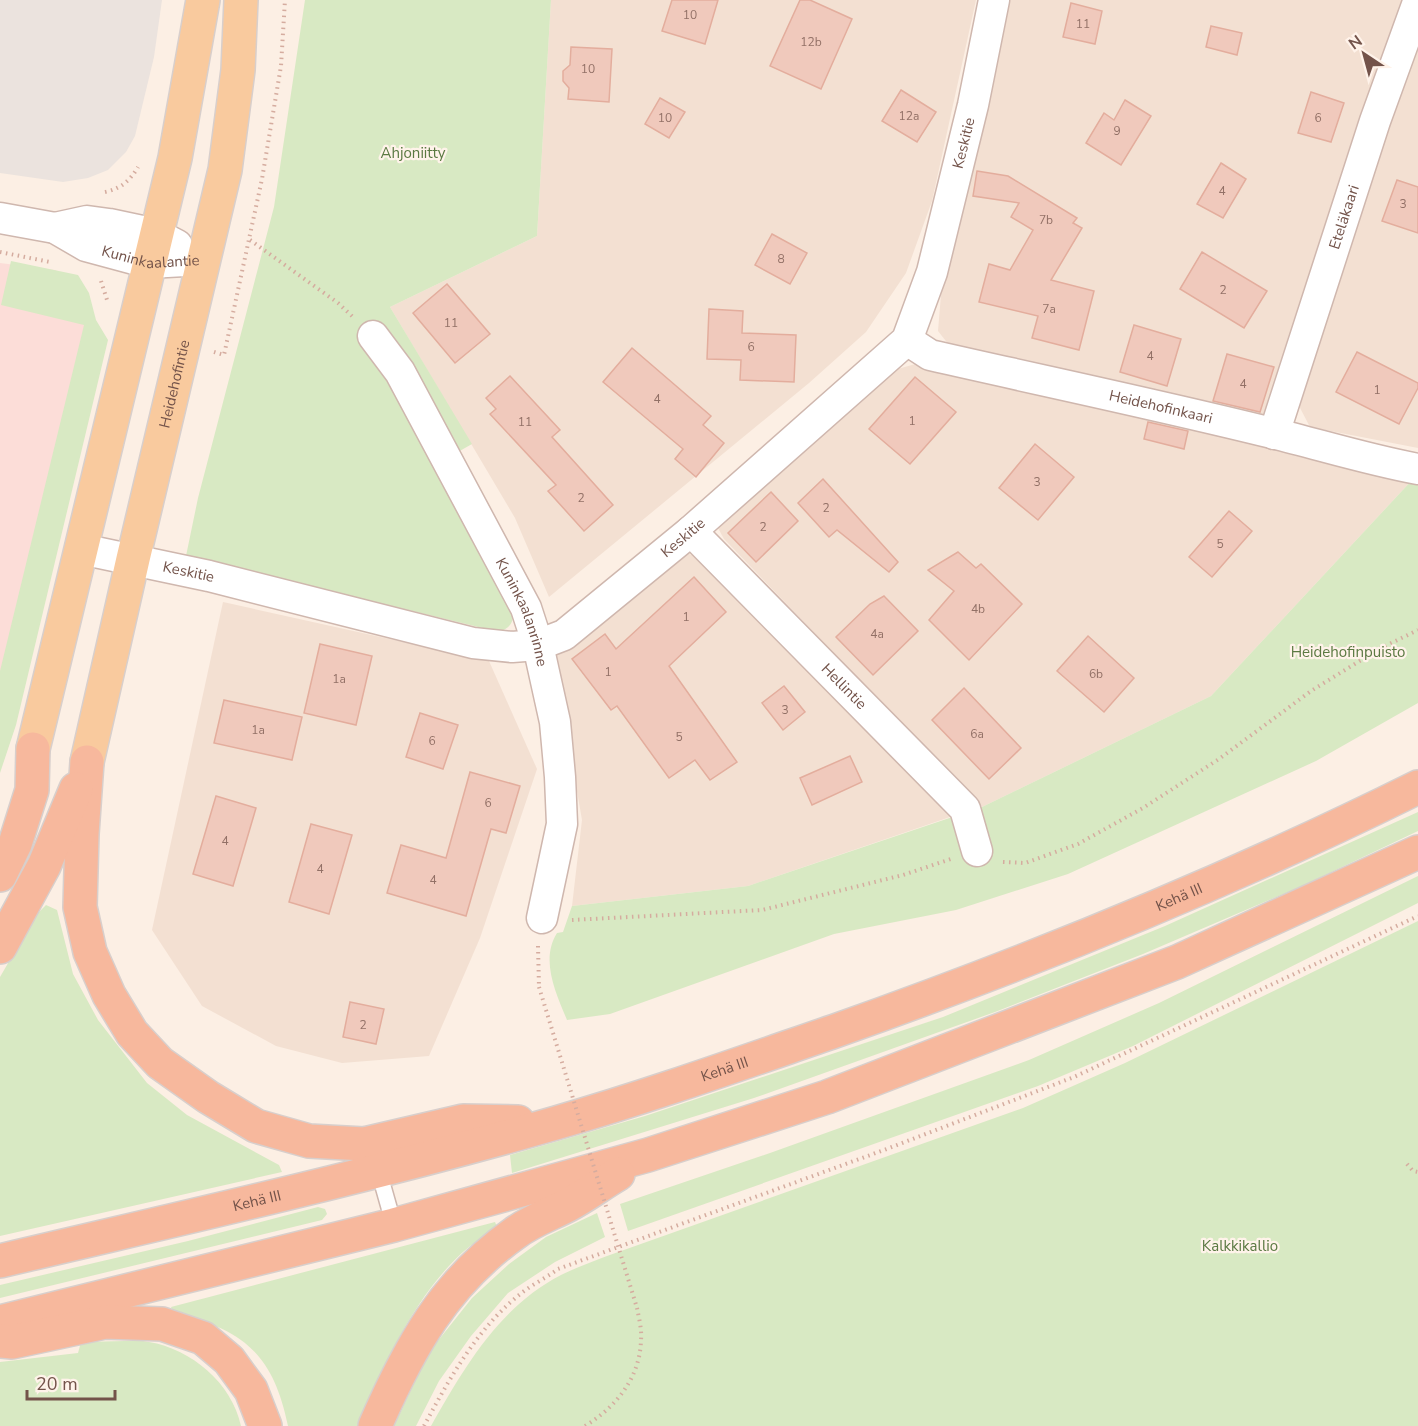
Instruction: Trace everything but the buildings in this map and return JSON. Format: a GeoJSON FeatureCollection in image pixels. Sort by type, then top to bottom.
{"type":"FeatureCollection","features":[{"type":"Feature","properties":{"kind":"highway"},"geometry":{"type":"LineString","coordinates":[[0,818],[33,749]]}},
{"type":"Feature","properties":{"kind":"highway"},"geometry":{"type":"LineString","coordinates":[[0,875],[15,844],[32,790],[33,749]]}},
{"type":"Feature","properties":{"kind":"highway"},"geometry":{"type":"LineString","coordinates":[[0,947],[44,866],[87,762]]}},
{"type":"Feature","properties":{"kind":"highway"},"geometry":{"type":"LineString","coordinates":[[87,762],[80,906],[90,952],[109,995],[132,1033],[160,1063],[208,1097],[256,1126],[309,1142],[364,1144],[463,1121],[558,1122]]}},
{"type":"Feature","properties":{"kind":"highway","name":"Kehä III"},"geometry":{"type":"LineString","coordinates":[[0,1261],[379,1172],[558,1122],[738,1065],[954,988],[1152,909],[1418,787]]}},
{"type":"Feature","properties":{"kind":"highway"},"geometry":{"type":"LineString","coordinates":[[0,1322],[394,1226],[648,1155],[847,1089],[1167,966],[1418,852]]}},
{"type":"Feature","properties":{"kind":"highway"},"geometry":{"type":"LineString","coordinates":[[375,1426],[418,1337],[444,1299],[476,1265],[516,1232],[570,1204],[648,1155]]}},
{"type":"Feature","properties":{"kind":"highway"},"geometry":{"type":"LineString","coordinates":[[0,1341],[12,1342],[105,1322],[162,1324],[203,1338],[229,1360],[251,1390],[265,1426]]}},
{"type":"Feature","properties":{"kind":"main road"},"geometry":{"type":"LineString","coordinates":[[33,749],[175,158],[203,0]]}},
{"type":"Feature","properties":{"kind":"main road","name":"Heidehofintie"},"geometry":{"type":"LineString","coordinates":[[87,762],[225,170],[238,70],[241,0]]}},
{"type":"Feature","properties":{"kind":"street","name":"Keskitie"},"geometry":{"type":"LineString","coordinates":[[81,549],[209,576],[473,643],[512,647],[538,645],[564,635],[691,531],[906,340],[932,272],[973,105],[994,0]]}},
{"type":"Feature","properties":{"kind":"street","name":"Eteläkaari"},"geometry":{"type":"LineString","coordinates":[[1274,434],[1375,121],[1418,2]]}},
{"type":"Feature","properties":{"kind":"street","name":"Kuninkaalantie"},"geometry":{"type":"LineString","coordinates":[[0,218],[56,228],[87,221],[153,248],[203,260]]}},
{"type":"Feature","properties":{"kind":"street","name":"Kuninkaalanrinne"},"geometry":{"type":"LineString","coordinates":[[373,336],[400,372],[526,608],[538,645],[555,722],[562,824],[542,918]]}},
{"type":"Feature","properties":{"kind":"street","name":"Heidehofinkaari"},"geometry":{"type":"LineString","coordinates":[[906,340],[930,355],[1418,469]]}},
{"type":"Feature","properties":{"kind":"street","name":"Hellintie"},"geometry":{"type":"LineString","coordinates":[[691,531],[965,809],[977,851]]}},
{"type":"Feature","properties":{"kind":"lane"},"geometry":{"type":"LineString","coordinates":[[379,1172],[394,1226]]}},
{"type":"Feature","properties":{"kind":"path"},"geometry":{"type":"LineString","coordinates":[[224,355],[250,240],[281,66],[285,0]]}},
{"type":"Feature","properties":{"kind":"path"},"geometry":{"type":"LineString","coordinates":[[96,194],[116,190]]}},
{"type":"Feature","properties":{"kind":"path"},"geometry":{"type":"LineString","coordinates":[[250,240],[338,303],[373,336]]}},
{"type":"Feature","properties":{"kind":"path"},"geometry":{"type":"LineString","coordinates":[[585,1426],[609,1408],[628,1387],[639,1361],[641,1339],[638,1308],[539,987],[538,944],[542,918],[583,921],[762,910],[903,875],[977,851],[1004,862],[1025,863],[1078,844],[1143,808],[1220,759],[1311,692],[1379,649],[1418,630]]}},
{"type":"Feature","properties":{"kind":"path"},"geometry":{"type":"LineString","coordinates":[[424,1426],[464,1357],[495,1319],[520,1294],[558,1269],[873,1154],[1074,1077],[1418,916]]}},
{"type":"Feature","properties":{"kind":"path"},"geometry":{"type":"LineString","coordinates":[[1407,1164],[1413,1171],[1418,1172]]}},
{"type":"Feature","properties":{"kind":"shaded area"},"geometry":{"type":"Polygon","coordinates":[[[0,0],[162,0],[154,57],[135,136],[126,152],[108,170],[88,178],[63,182],[0,173],[0,0]]]}},
{"type":"Feature","properties":{"kind":"shaded area"},"geometry":{"type":"Polygon","coordinates":[[[551,0],[976,0],[932,201],[906,273],[866,332],[809,383],[549,597],[515,518],[390,307],[537,236],[551,0]]]}},
{"type":"Feature","properties":{"kind":"shaded area"},"geometry":{"type":"Polygon","coordinates":[[[1002,0],[1406,0],[1263,420],[949,345],[938,331],[941,295],[1002,0]]]}},
{"type":"Feature","properties":{"kind":"shaded area"},"geometry":{"type":"Polygon","coordinates":[[[1418,39],[1418,448],[1310,427],[1298,404],[1383,132],[1418,39]]]}},
{"type":"Feature","properties":{"kind":"shaded area"},"geometry":{"type":"Polygon","coordinates":[[[0,263],[55,270],[74,280],[92,320],[0,695],[0,263]]]}},
{"type":"Feature","properties":{"kind":"shaded area"},"geometry":{"type":"Polygon","coordinates":[[[919,363],[1414,478],[1211,696],[982,807],[724,539],[718,528],[725,516],[887,372],[919,363]]]}},
{"type":"Feature","properties":{"kind":"shaded area"},"geometry":{"type":"Polygon","coordinates":[[[689,554],[708,561],[956,815],[748,886],[572,906],[582,820],[554,658],[672,558],[689,554]]]}},
{"type":"Feature","properties":{"kind":"shaded area"},"geometry":{"type":"Polygon","coordinates":[[[223,602],[489,661],[537,769],[480,938],[429,1056],[342,1063],[276,1046],[202,1006],[152,930],[223,602]]]}},
{"type":"Feature","properties":{"kind":"green space","name":"Ahjoniitty"},"geometry":{"type":"Polygon","coordinates":[[[305,0],[551,0],[537,236],[390,307],[472,444],[435,465],[513,613],[510,625],[499,632],[186,556],[198,498],[274,207],[305,0]]]}},
{"type":"Feature","properties":{"kind":"green space"},"geometry":{"type":"Polygon","coordinates":[[[11,261],[78,275],[89,293],[96,320],[108,340],[16,725],[0,773],[0,671],[84,325],[1,305],[11,261]]]}},
{"type":"Feature","properties":{"kind":"green space","name":"Heidehofinpuisto"},"geometry":{"type":"Polygon","coordinates":[[[1414,478],[1418,478],[1418,703],[1316,761],[1068,874],[956,910],[834,934],[610,1014],[567,1020],[552,976],[550,954],[552,943],[557,933],[563,932],[572,906],[748,886],[982,807],[1211,696],[1414,478]]]}},
{"type":"Feature","properties":{"kind":"green space"},"geometry":{"type":"Polygon","coordinates":[[[1418,812],[1418,831],[1302,886],[1143,954],[995,1012],[754,1098],[512,1173],[510,1155],[645,1116],[943,1017],[1165,926],[1418,812]]]}},
{"type":"Feature","properties":{"kind":"green space"},"geometry":{"type":"Polygon","coordinates":[[[1418,876],[1418,903],[1133,1046],[1038,1086],[628,1231],[620,1204],[1029,1060],[1159,1003],[1418,876]]]}},
{"type":"Feature","properties":{"kind":"green space"},"geometry":{"type":"Polygon","coordinates":[[[46,905],[57,910],[73,974],[98,1020],[147,1083],[187,1115],[279,1165],[282,1172],[0,1236],[0,977],[36,915],[46,905]]]}},
{"type":"Feature","properties":{"kind":"green space","name":"Kalkkikallio"},"geometry":{"type":"Polygon","coordinates":[[[1418,921],[1418,1426],[431,1426],[470,1361],[501,1322],[539,1288],[561,1275],[607,1256],[1023,1108],[1125,1063],[1418,921]]]}},
{"type":"Feature","properties":{"kind":"green space"},"geometry":{"type":"Polygon","coordinates":[[[318,1207],[325,1209],[327,1214],[322,1220],[0,1298],[0,1285],[188,1241],[318,1207]]]}},
{"type":"Feature","properties":{"kind":"green space"},"geometry":{"type":"Polygon","coordinates":[[[597,1213],[605,1237],[555,1262],[508,1293],[471,1336],[439,1381],[416,1426],[394,1426],[429,1352],[472,1298],[509,1264],[546,1237],[597,1213]]]}},
{"type":"Feature","properties":{"kind":"green space"},"geometry":{"type":"Polygon","coordinates":[[[495,1222],[497,1227],[467,1249],[445,1270],[429,1290],[401,1333],[357,1426],[288,1426],[274,1380],[251,1348],[218,1327],[173,1312],[171,1307],[495,1222]]]}},
{"type":"Feature","properties":{"kind":"green space"},"geometry":{"type":"Polygon","coordinates":[[[143,1341],[180,1352],[207,1370],[229,1396],[241,1426],[0,1426],[0,1362],[78,1353],[81,1342],[143,1341]]]}}]}
